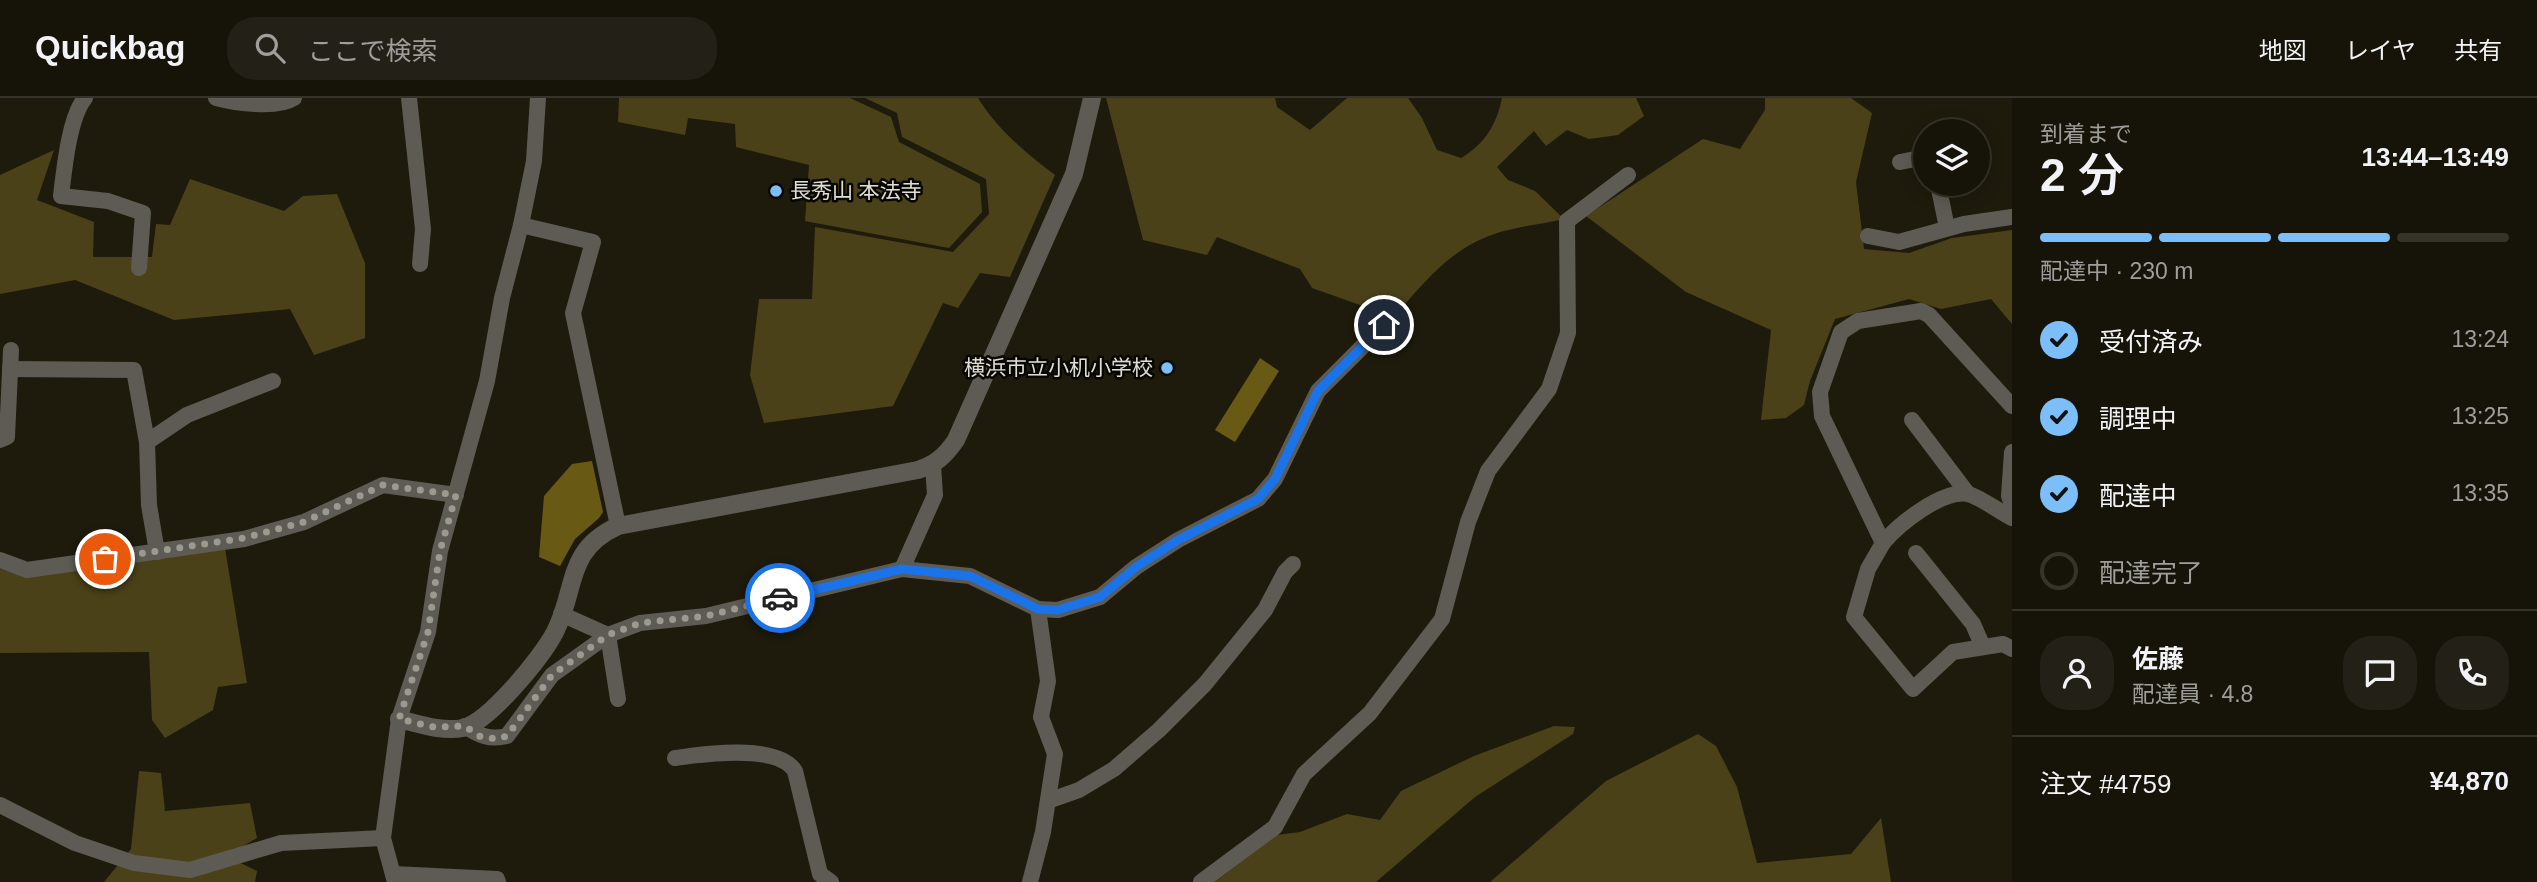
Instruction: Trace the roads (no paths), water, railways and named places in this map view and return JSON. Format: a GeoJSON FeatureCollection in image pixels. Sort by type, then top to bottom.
{"type":"FeatureCollection","features":[{"type":"Feature","properties":{"kind":"street"},"geometry":{"type":"LineString","coordinates":[[85,98],[80,104],[67,151],[61,196],[108,201],[143,213],[139,268]]}},
{"type":"Feature","properties":{"kind":"street"},"geometry":{"type":"LineString","coordinates":[[216,98],[234,103],[286,103],[293,98]]}},
{"type":"Feature","properties":{"kind":"street"},"geometry":{"type":"LineString","coordinates":[[409,98],[423,229],[420,264]]}},
{"type":"Feature","properties":{"kind":"street"},"geometry":{"type":"LineString","coordinates":[[498,882],[497,879],[394,878],[383,838],[399,719],[428,632],[440,551],[487,381],[502,298],[522,225],[534,161],[538,98]]}},
{"type":"Feature","properties":{"kind":"street"},"geometry":{"type":"LineString","coordinates":[[399,719],[434,727],[465,726],[483,718],[528,671],[555,632],[580,558],[600,534],[618,526],[918,470],[933,465],[945,456],[956,440],[1074,174],[1092,98]]}},
{"type":"Feature","properties":{"kind":"street"},"geometry":{"type":"LineString","coordinates":[[1900,162],[1913,159]]}},
{"type":"Feature","properties":{"kind":"street"},"geometry":{"type":"LineString","coordinates":[[1201,882],[1275,827],[1304,774],[1370,713],[1443,619],[1468,522],[1488,471],[1549,389],[1569,333],[1567,221],[1628,175]]}},
{"type":"Feature","properties":{"kind":"street"},"geometry":{"type":"LineString","coordinates":[[1940,196],[1947,228]]}},
{"type":"Feature","properties":{"kind":"street"},"geometry":{"type":"LineString","coordinates":[[1868,236],[1899,242],[1947,228],[2012,217]]}},
{"type":"Feature","properties":{"kind":"street"},"geometry":{"type":"LineString","coordinates":[[522,225],[593,242],[573,313],[618,526]]}},
{"type":"Feature","properties":{"kind":"street"},"geometry":{"type":"LineString","coordinates":[[1883,543],[1822,416],[1820,392],[1841,331],[1858,321],[1921,311],[1929,315],[2012,406]]}},
{"type":"Feature","properties":{"kind":"street"},"geometry":{"type":"LineString","coordinates":[[465,726],[479,736],[496,739],[507,736],[552,675],[608,635],[640,623],[706,616],[902,569],[970,576],[1038,609],[1058,610],[1100,597],[1136,567],[1178,540],[1258,499],[1275,479],[1318,391],[1384,325],[1403,327]]}},
{"type":"Feature","properties":{"kind":"street"},"geometry":{"type":"LineString","coordinates":[[0,440],[7,437],[11,350]]}},
{"type":"Feature","properties":{"kind":"street"},"geometry":{"type":"LineString","coordinates":[[10,369],[135,370],[147,442],[149,505],[157,552]]}},
{"type":"Feature","properties":{"kind":"street"},"geometry":{"type":"LineString","coordinates":[[147,442],[187,415],[273,381]]}},
{"type":"Feature","properties":{"kind":"street"},"geometry":{"type":"LineString","coordinates":[[1912,420],[1968,494],[2012,518]]}},
{"type":"Feature","properties":{"kind":"street"},"geometry":{"type":"LineString","coordinates":[[2012,452],[2009,496],[2012,505]]}},
{"type":"Feature","properties":{"kind":"street"},"geometry":{"type":"LineString","coordinates":[[902,569],[935,495],[933,465]]}},
{"type":"Feature","properties":{"kind":"street"},"geometry":{"type":"LineString","coordinates":[[0,560],[27,570],[244,538],[304,522],[383,485],[456,495]]}},
{"type":"Feature","properties":{"kind":"street"},"geometry":{"type":"LineString","coordinates":[[1968,494],[1950,495],[1896,527],[1868,569],[1854,617],[1913,689],[1953,652],[2003,644],[2012,649]]}},
{"type":"Feature","properties":{"kind":"street"},"geometry":{"type":"LineString","coordinates":[[1916,553],[1973,624],[1983,647]]}},
{"type":"Feature","properties":{"kind":"street"},"geometry":{"type":"LineString","coordinates":[[1048,800],[1079,790],[1114,769],[1159,730],[1205,684],[1265,610],[1285,572],[1293,564]]}},
{"type":"Feature","properties":{"kind":"street"},"geometry":{"type":"LineString","coordinates":[[1031,882],[1055,754],[1041,717],[1048,681],[1038,609]]}},
{"type":"Feature","properties":{"kind":"street"},"geometry":{"type":"LineString","coordinates":[[561,614],[608,635]]}},
{"type":"Feature","properties":{"kind":"street"},"geometry":{"type":"LineString","coordinates":[[608,635],[618,699]]}},
{"type":"Feature","properties":{"kind":"street"},"geometry":{"type":"LineString","coordinates":[[675,758],[744,753],[779,758],[791,765],[795,771],[820,874],[831,882]]}},
{"type":"Feature","properties":{"kind":"street"},"geometry":{"type":"LineString","coordinates":[[0,805],[75,844],[134,863],[190,870],[281,843],[383,838]]}},
{"type":"Feature","properties":{"kind":"place","name":"長秀山 本法寺"},"geometry":{"type":"Point","coordinates":[776,191]}},
{"type":"Feature","properties":{"kind":"place","name":"横浜市立小机小学校"},"geometry":{"type":"Point","coordinates":[1167,368]}}]}
